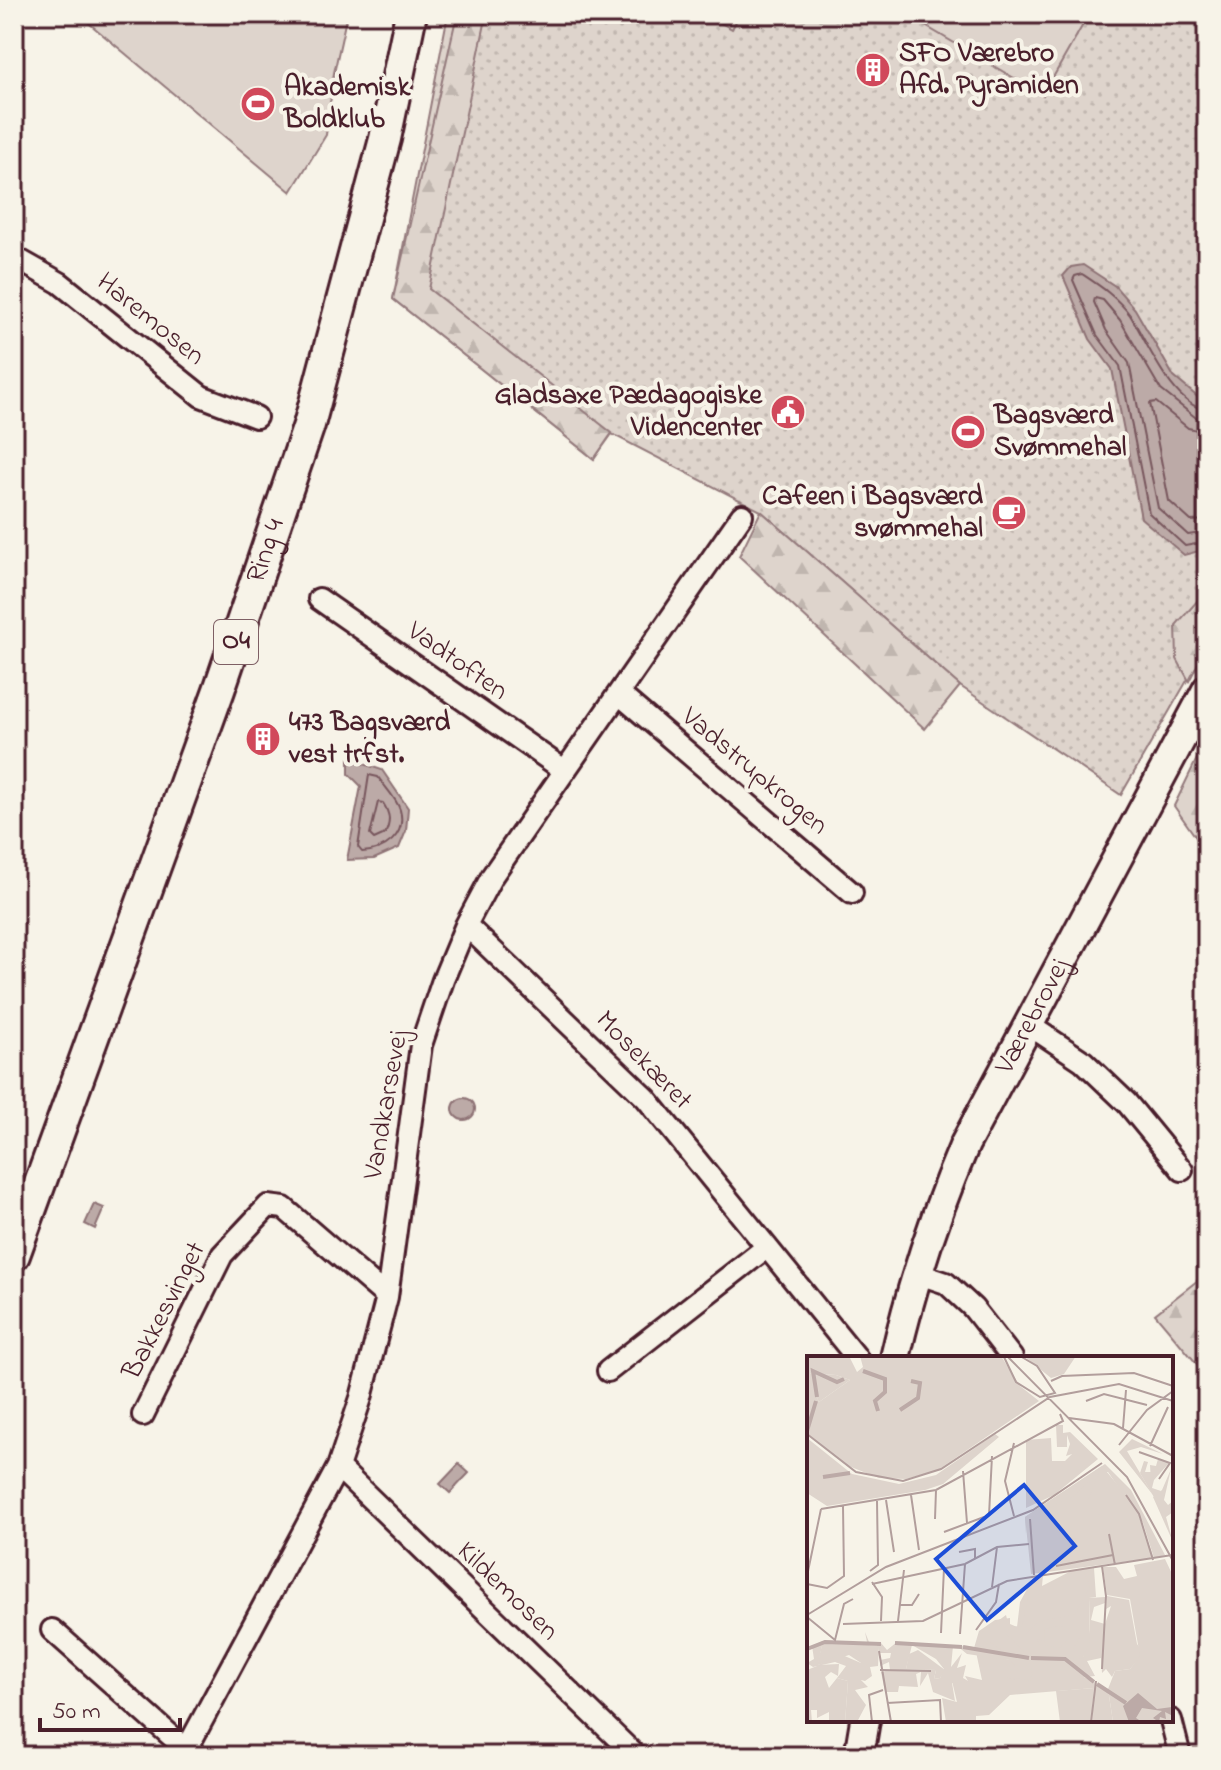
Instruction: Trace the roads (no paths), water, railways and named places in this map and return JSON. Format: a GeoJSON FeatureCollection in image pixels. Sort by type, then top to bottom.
{"type":"FeatureCollection","features":[{"type":"Feature","properties":{"kind":"main road","name":"Ring 4"},"geometry":{"type":"LineString","coordinates":[[14,1255],[224,676],[304,439],[385,139],[411,14]]}},
{"type":"Feature","properties":{"kind":"street","name":"Haremosen"},"geometry":{"type":"LineString","coordinates":[[14,257],[60,283],[201,396],[256,417]]}},
{"type":"Feature","properties":{"kind":"street","name":"Vandkarsevej"},"geometry":{"type":"LineString","coordinates":[[52,1630],[184,1754],[338,1467],[361,1398],[387,1297],[421,1045],[466,925],[492,876],[742,515]]}},
{"type":"Feature","properties":{"kind":"street","name":"Vadtoften"},"geometry":{"type":"LineString","coordinates":[[319,599],[564,770]]}},
{"type":"Feature","properties":{"kind":"street","name":"Værebrovej"},"geometry":{"type":"LineString","coordinates":[[895,1356],[916,1273],[965,1144],[1207,690]]}},
{"type":"Feature","properties":{"kind":"street","name":"Vadstrupkrogen"},"geometry":{"type":"LineString","coordinates":[[619,694],[852,893]]}},
{"type":"Feature","properties":{"kind":"street","name":"Mosekæret"},"geometry":{"type":"LineString","coordinates":[[466,925],[646,1098],[855,1356]]}},
{"type":"Feature","properties":{"kind":"street"},"geometry":{"type":"LineString","coordinates":[[1029,1025],[1083,1061],[1127,1103],[1182,1170]]}},
{"type":"Feature","properties":{"kind":"street","name":"Bakkesvinget"},"geometry":{"type":"LineString","coordinates":[[143,1415],[222,1255],[268,1206],[284,1208],[387,1297]]}},
{"type":"Feature","properties":{"kind":"street"},"geometry":{"type":"LineString","coordinates":[[608,1371],[767,1247]]}},
{"type":"Feature","properties":{"kind":"street"},"geometry":{"type":"LineString","coordinates":[[916,1273],[946,1283],[973,1308],[1010,1356]]}},
{"type":"Feature","properties":{"kind":"street","name":"Kildemosen"},"geometry":{"type":"LineString","coordinates":[[338,1467],[636,1756]]}},
{"type":"Feature","properties":{"kind":"street"},"geometry":{"type":"LineString","coordinates":[[859,1756],[865,1722]]}},
{"type":"Feature","properties":{"kind":"street"},"geometry":{"type":"LineString","coordinates":[[1172,1722],[1180,1756]]}},
{"type":"Feature","properties":{"kind":"water"},"geometry":{"type":"Polygon","coordinates":[[[1083,265],[1115,286],[1135,309],[1174,377],[1207,405],[1207,549],[1184,555],[1141,518],[1112,369],[1090,339],[1063,276],[1071,267],[1083,265]]]}},
{"type":"Feature","properties":{"kind":"water"},"geometry":{"type":"Polygon","coordinates":[[[349,759],[382,770],[408,808],[406,831],[399,848],[374,859],[347,860],[361,786],[349,774],[349,759]]]}},
{"type":"Feature","properties":{"kind":"water"},"geometry":{"type":"Polygon","coordinates":[[[464,1098],[472,1101],[475,1109],[472,1117],[464,1120],[456,1117],[453,1109],[456,1101],[464,1098]]]}},
{"type":"Feature","properties":{"kind":"water"},"geometry":{"type":"Polygon","coordinates":[[[94,1204],[104,1208],[95,1229],[85,1224],[94,1204]]]}},
{"type":"Feature","properties":{"kind":"water"},"geometry":{"type":"Polygon","coordinates":[[[459,1464],[469,1473],[450,1493],[440,1484],[459,1464]]]}},
{"type":"Feature","properties":{"kind":"place","name":"SFO Værebro Afd. Pyramiden"},"geometry":{"type":"Point","coordinates":[873,70]}},
{"type":"Feature","properties":{"kind":"place","name":"Akademisk Boldklub"},"geometry":{"type":"Point","coordinates":[258,104]}},
{"type":"Feature","properties":{"kind":"place","name":"Gladsaxe Pædagogiske Videncenter"},"geometry":{"type":"Point","coordinates":[788,412]}},
{"type":"Feature","properties":{"kind":"place","name":"Bagsværd Svømmehal"},"geometry":{"type":"Point","coordinates":[968,432]}},
{"type":"Feature","properties":{"kind":"place","name":"Cafeen i Bagsværd svømmehal"},"geometry":{"type":"Point","coordinates":[1009,513]}},
{"type":"Feature","properties":{"kind":"place","name":"473 Bagsværd vest trfst."},"geometry":{"type":"Point","coordinates":[263,739]}}]}
